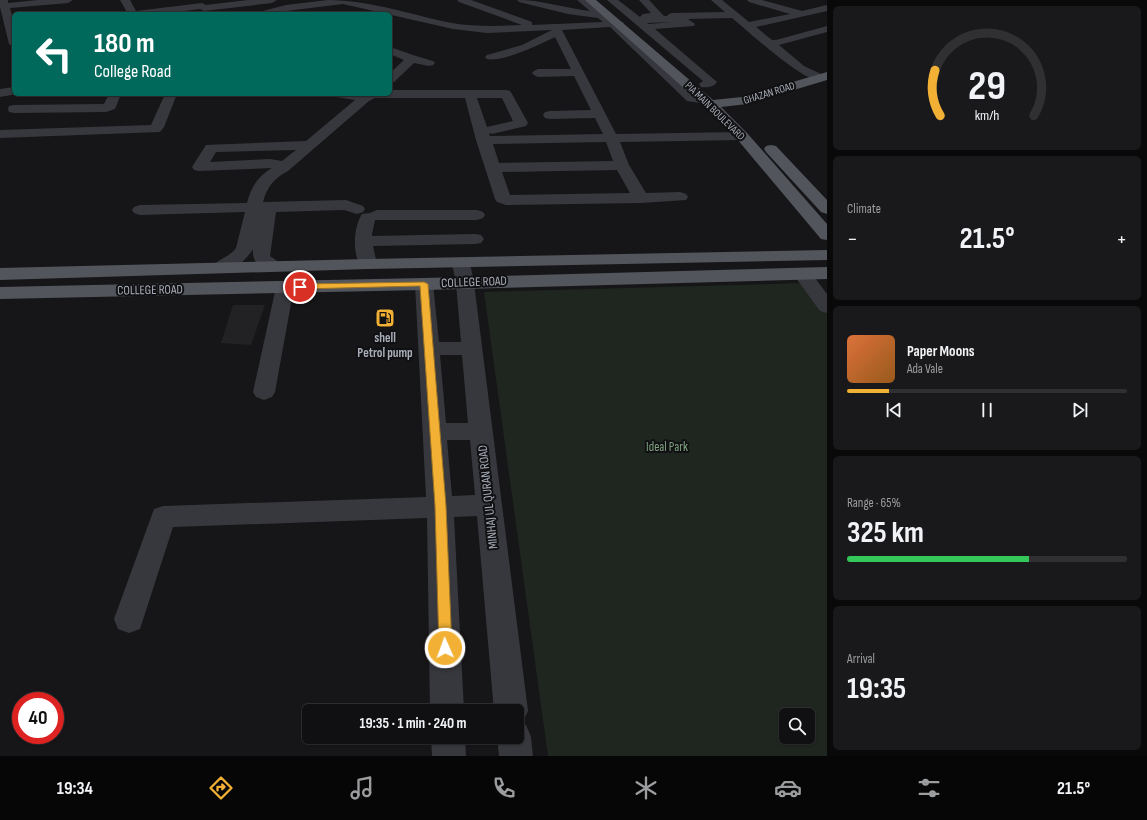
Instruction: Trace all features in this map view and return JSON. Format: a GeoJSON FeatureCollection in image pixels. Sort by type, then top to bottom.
{"type":"FeatureCollection","features":[{"type":"Feature","properties":{"kind":"main road","name":"PIA MAIN BOULEVARD"},"geometry":{"type":"LineString","coordinates":[[590,0],[655,43],[705,84],[720,106],[747,132],[827,236]]}},
{"type":"Feature","properties":{"kind":"main road","name":"PIA MAIN BOULEVARD"},"geometry":{"type":"LineString","coordinates":[[605,0],[620,19]]}},
{"type":"Feature","properties":{"kind":"main road","name":"GHAZAN ROAD"},"geometry":{"type":"LineString","coordinates":[[720,106],[752,109],[824,80]]}},
{"type":"Feature","properties":{"kind":"main road","name":"PIA MAIN BOULEVARD"},"geometry":{"type":"LineString","coordinates":[[762,139],[825,203]]}},
{"type":"Feature","properties":{"kind":"main road","name":"COLLEGE ROAD"},"geometry":{"type":"LineString","coordinates":[[0,293],[424,284],[463,273],[827,255]]}},
{"type":"Feature","properties":{"kind":"main road","name":"COLLEGE ROAD"},"geometry":{"type":"LineString","coordinates":[[0,274],[368,264],[463,273],[827,273]]}},
{"type":"Feature","properties":{"kind":"street"},"geometry":{"type":"LineString","coordinates":[[12,36],[3,3],[68,0]]}},
{"type":"Feature","properties":{"kind":"street"},"geometry":{"type":"LineString","coordinates":[[151,12],[202,5],[272,0]]}},
{"type":"Feature","properties":{"kind":"street"},"geometry":{"type":"LineString","coordinates":[[256,12],[341,0],[361,2],[453,26],[473,29],[532,28],[556,30],[620,19],[659,16],[734,15]]}},
{"type":"Feature","properties":{"kind":"street"},"geometry":{"type":"LineString","coordinates":[[361,2],[378,0]]}},
{"type":"Feature","properties":{"kind":"street"},"geometry":{"type":"LineString","coordinates":[[462,0],[528,24],[532,28]]}},
{"type":"Feature","properties":{"kind":"street"},"geometry":{"type":"LineString","coordinates":[[522,0],[561,9],[620,19],[646,27],[690,24],[681,19],[620,19],[582,0]]}},
{"type":"Feature","properties":{"kind":"street"},"geometry":{"type":"LineString","coordinates":[[612,0],[620,19],[691,98],[720,106]]}},
{"type":"Feature","properties":{"kind":"street"},"geometry":{"type":"LineString","coordinates":[[644,0],[659,16]]}},
{"type":"Feature","properties":{"kind":"street"},"geometry":{"type":"LineString","coordinates":[[716,0],[800,68],[824,80]]}},
{"type":"Feature","properties":{"kind":"street"},"geometry":{"type":"LineString","coordinates":[[752,0],[801,14]]}},
{"type":"Feature","properties":{"kind":"street"},"geometry":{"type":"LineString","coordinates":[[128,1],[133,12]]}},
{"type":"Feature","properties":{"kind":"street"},"geometry":{"type":"LineString","coordinates":[[808,2],[827,7]]}},
{"type":"Feature","properties":{"kind":"street"},"geometry":{"type":"LineString","coordinates":[[748,25],[754,25],[827,7]]}},
{"type":"Feature","properties":{"kind":"street"},"geometry":{"type":"LineString","coordinates":[[270,12],[286,8]]}},
{"type":"Feature","properties":{"kind":"street"},"geometry":{"type":"LineString","coordinates":[[646,27],[711,82],[705,84]]}},
{"type":"Feature","properties":{"kind":"street"},"geometry":{"type":"LineString","coordinates":[[455,36],[473,29]]}},
{"type":"Feature","properties":{"kind":"street"},"geometry":{"type":"LineString","coordinates":[[769,43],[776,43],[827,29]]}},
{"type":"Feature","properties":{"kind":"street"},"geometry":{"type":"LineString","coordinates":[[491,57],[514,55],[556,30]]}},
{"type":"Feature","properties":{"kind":"street"},"geometry":{"type":"LineString","coordinates":[[556,30],[611,138],[622,165],[641,198]]}},
{"type":"Feature","properties":{"kind":"street"},"geometry":{"type":"LineString","coordinates":[[392,77],[408,57],[422,49]]}},
{"type":"Feature","properties":{"kind":"street"},"geometry":{"type":"LineString","coordinates":[[392,51],[429,63]]}},
{"type":"Feature","properties":{"kind":"street"},"geometry":{"type":"LineString","coordinates":[[538,73],[577,72]]}},
{"type":"Feature","properties":{"kind":"street"},"geometry":{"type":"LineString","coordinates":[[0,93],[12,91]]}},
{"type":"Feature","properties":{"kind":"street"},"geometry":{"type":"LineString","coordinates":[[392,96],[506,94],[521,123],[482,136]]}},
{"type":"Feature","properties":{"kind":"street"},"geometry":{"type":"LineString","coordinates":[[470,95],[503,199],[680,197]]}},
{"type":"Feature","properties":{"kind":"street"},"geometry":{"type":"LineString","coordinates":[[18,96],[0,133],[155,128],[157,127],[170,96]]}},
{"type":"Feature","properties":{"kind":"street"},"geometry":{"type":"LineString","coordinates":[[94,108],[97,96]]}},
{"type":"Feature","properties":{"kind":"street"},"geometry":{"type":"LineString","coordinates":[[10,114],[108,107],[114,96]]}},
{"type":"Feature","properties":{"kind":"street"},"geometry":{"type":"LineString","coordinates":[[220,268],[240,256],[243,252],[249,232],[261,206],[284,167],[309,145],[371,96]]}},
{"type":"Feature","properties":{"kind":"street"},"geometry":{"type":"LineString","coordinates":[[550,115],[599,114]]}},
{"type":"Feature","properties":{"kind":"street"},"geometry":{"type":"LineString","coordinates":[[482,136],[611,138],[747,132]]}},
{"type":"Feature","properties":{"kind":"street"},"geometry":{"type":"LineString","coordinates":[[284,167],[270,163],[261,165],[198,167],[211,148],[309,145]]}},
{"type":"Feature","properties":{"kind":"street"},"geometry":{"type":"LineString","coordinates":[[494,168],[622,165]]}},
{"type":"Feature","properties":{"kind":"street"},"geometry":{"type":"LineString","coordinates":[[140,210],[346,204],[368,214],[477,214]]}},
{"type":"Feature","properties":{"kind":"street"},"geometry":{"type":"LineString","coordinates":[[261,206],[261,256],[263,260],[274,267]]}},
{"type":"Feature","properties":{"kind":"street"},"geometry":{"type":"LineString","coordinates":[[368,214],[364,223],[368,264]]}},
{"type":"Feature","properties":{"kind":"street"},"geometry":{"type":"LineString","coordinates":[[365,241],[476,239]]}},
{"type":"Feature","properties":{"kind":"street","name":"MINHAJ UL QURAN ROAD"},"geometry":{"type":"LineString","coordinates":[[463,273],[510,704]]}},
{"type":"Feature","properties":{"kind":"street"},"geometry":{"type":"LineString","coordinates":[[802,274],[827,307]]}},
{"type":"Feature","properties":{"kind":"street"},"geometry":{"type":"LineString","coordinates":[[424,284],[430,348],[434,432],[440,506],[447,704]]}},
{"type":"Feature","properties":{"kind":"street"},"geometry":{"type":"LineString","coordinates":[[264,392],[285,287]]}},
{"type":"Feature","properties":{"kind":"street"},"geometry":{"type":"LineString","coordinates":[[430,348],[471,349]]}},
{"type":"Feature","properties":{"kind":"street"},"geometry":{"type":"LineString","coordinates":[[434,432],[481,431]]}},
{"type":"Feature","properties":{"kind":"street"},"geometry":{"type":"LineString","coordinates":[[129,619],[163,517],[488,505]]}},
{"type":"Feature","properties":{"kind":"street"},"geometry":{"type":"LineString","coordinates":[[448,744],[449,756]]}},
{"type":"Feature","properties":{"kind":"street"},"geometry":{"type":"LineString","coordinates":[[515,744],[516,756]]}},
{"type":"Feature","properties":{"kind":"shaded area"},"geometry":{"type":"Polygon","coordinates":[[[233,305],[265,305],[251,345],[221,343],[233,305]]]}},
{"type":"Feature","properties":{"kind":"green space","name":"Ideal Park"},"geometry":{"type":"Polygon","coordinates":[[[806,283],[827,313],[827,756],[548,756],[484,292],[806,283]]]}},
{"type":"Feature","properties":{"kind":"place","name":"shell Petrol pump"},"geometry":{"type":"Point","coordinates":[385,318]}},
{"type":"Feature","properties":{"kind":"route"},"geometry":{"type":"LineString","coordinates":[[300,287],[424,284],[430,348],[434,432],[440,506],[445,648]]}}]}
